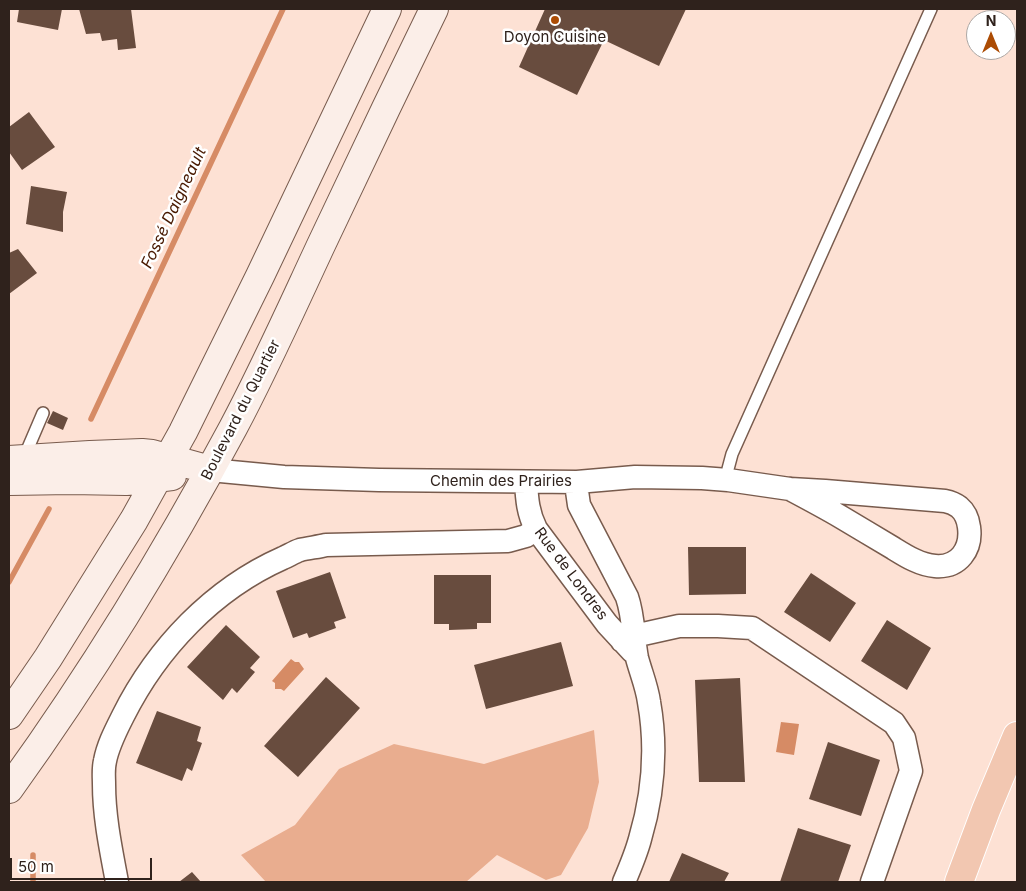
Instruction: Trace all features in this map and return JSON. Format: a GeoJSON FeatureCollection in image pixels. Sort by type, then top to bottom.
{"type":"FeatureCollection","features":[{"type":"Feature","properties":{"kind":"highway"},"geometry":{"type":"LineString","coordinates":[[959,882],[1017,736]]}},
{"type":"Feature","properties":{"kind":"main road"},"geometry":{"type":"LineString","coordinates":[[9,715],[48,658],[100,575],[163,468],[235,328],[387,9]]}},
{"type":"Feature","properties":{"kind":"main road","name":"Boulevard du Quartier"},"geometry":{"type":"LineString","coordinates":[[9,789],[69,704],[139,594],[210,470],[268,358],[434,9]]}},
{"type":"Feature","properties":{"kind":"main road","name":"Chemin des Prairies"},"geometry":{"type":"LineString","coordinates":[[17,459],[142,453],[152,454],[163,468]]}},
{"type":"Feature","properties":{"kind":"main road","name":"Chemin des Prairies"},"geometry":{"type":"LineString","coordinates":[[9,481],[126,481],[163,468],[210,470]]}},
{"type":"Feature","properties":{"kind":"street","name":"Chemin des Prairies"},"geometry":{"type":"LineString","coordinates":[[210,470],[349,480],[577,482],[635,477],[728,480],[790,489],[945,501],[959,506],[964,512],[967,518],[969,541],[961,557],[954,562],[946,566],[929,566],[910,558],[840,516],[790,489]]}},
{"type":"Feature","properties":{"kind":"street","name":"Rue de Londres"},"geometry":{"type":"LineString","coordinates":[[526,482],[529,515],[536,530],[607,624],[631,645]]}},
{"type":"Feature","properties":{"kind":"street","name":"Rue de Londres"},"geometry":{"type":"LineString","coordinates":[[577,482],[579,505],[627,597],[631,611],[631,645],[649,700],[652,721],[653,753],[650,793],[644,826],[624,882]]}},
{"type":"Feature","properties":{"kind":"street"},"geometry":{"type":"LineString","coordinates":[[117,882],[110,848],[104,798],[104,764],[108,748],[133,695],[147,674],[161,654],[206,607],[250,575],[300,550],[326,545],[508,542],[526,536],[536,530]]}},
{"type":"Feature","properties":{"kind":"street"},"geometry":{"type":"LineString","coordinates":[[631,645],[679,626],[752,628],[894,723],[904,738],[911,771],[872,882]]}},
{"type":"Feature","properties":{"kind":"lane"},"geometry":{"type":"LineString","coordinates":[[728,480],[728,469],[732,454],[931,9]]}},
{"type":"Feature","properties":{"kind":"lane"},"geometry":{"type":"LineString","coordinates":[[17,459],[28,448],[43,414]]}},
{"type":"Feature","properties":{"kind":"shaded area"},"geometry":{"type":"Polygon","coordinates":[[[291,659],[299,662],[304,669],[284,691],[275,689],[275,683],[272,681],[291,659]]]}},
{"type":"Feature","properties":{"kind":"shaded area"},"geometry":{"type":"Polygon","coordinates":[[[781,722],[799,724],[794,755],[776,752],[781,722]]]}},
{"type":"Feature","properties":{"kind":"shaded area"},"geometry":{"type":"Polygon","coordinates":[[[594,730],[599,782],[588,828],[561,875],[546,880],[497,855],[466,882],[266,882],[241,855],[295,825],[339,769],[394,744],[484,764],[594,730]]]}},
{"type":"Feature","properties":{"kind":"building"},"geometry":{"type":"Polygon","coordinates":[[[19,9],[62,9],[58,30],[17,22],[19,9]]]}},
{"type":"Feature","properties":{"kind":"building"},"geometry":{"type":"Polygon","coordinates":[[[79,9],[131,9],[136,48],[118,50],[117,39],[102,41],[100,33],[86,34],[79,9]]]}},
{"type":"Feature","properties":{"kind":"building"},"geometry":{"type":"Polygon","coordinates":[[[545,9],[686,9],[659,66],[604,40],[577,95],[519,67],[545,9]]]}},
{"type":"Feature","properties":{"kind":"building"},"geometry":{"type":"Polygon","coordinates":[[[29,112],[55,147],[22,170],[9,152],[9,127],[29,112]]]}},
{"type":"Feature","properties":{"kind":"building"},"geometry":{"type":"Polygon","coordinates":[[[31,186],[67,192],[63,212],[63,232],[26,224],[31,186]]]}},
{"type":"Feature","properties":{"kind":"building"},"geometry":{"type":"Polygon","coordinates":[[[18,249],[37,273],[9,294],[9,253],[18,249]]]}},
{"type":"Feature","properties":{"kind":"building"},"geometry":{"type":"Polygon","coordinates":[[[53,411],[68,418],[63,430],[47,423],[53,411]]]}},
{"type":"Feature","properties":{"kind":"building"},"geometry":{"type":"Polygon","coordinates":[[[688,547],[746,547],[746,594],[689,595],[688,547]]]}},
{"type":"Feature","properties":{"kind":"building"},"geometry":{"type":"Polygon","coordinates":[[[330,572],[346,618],[334,622],[336,628],[309,638],[307,633],[293,638],[276,591],[330,572]]]}},
{"type":"Feature","properties":{"kind":"building"},"geometry":{"type":"Polygon","coordinates":[[[811,573],[856,603],[830,642],[784,612],[811,573]]]}},
{"type":"Feature","properties":{"kind":"building"},"geometry":{"type":"Polygon","coordinates":[[[434,575],[491,575],[491,623],[477,623],[477,629],[449,630],[449,624],[434,624],[434,575]]]}},
{"type":"Feature","properties":{"kind":"building"},"geometry":{"type":"Polygon","coordinates":[[[887,620],[931,648],[907,690],[861,661],[887,620]]]}},
{"type":"Feature","properties":{"kind":"building"},"geometry":{"type":"Polygon","coordinates":[[[226,625],[260,657],[250,668],[255,672],[237,693],[232,688],[223,700],[187,667],[226,625]]]}},
{"type":"Feature","properties":{"kind":"building"},"geometry":{"type":"Polygon","coordinates":[[[561,642],[573,686],[486,709],[474,665],[561,642]]]}},
{"type":"Feature","properties":{"kind":"building"},"geometry":{"type":"Polygon","coordinates":[[[326,677],[360,708],[298,777],[264,746],[326,677]]]}},
{"type":"Feature","properties":{"kind":"building"},"geometry":{"type":"Polygon","coordinates":[[[740,678],[745,782],[699,782],[695,680],[740,678]]]}},
{"type":"Feature","properties":{"kind":"building"},"geometry":{"type":"Polygon","coordinates":[[[157,711],[201,727],[197,741],[202,743],[192,771],[187,768],[182,781],[136,763],[157,711]]]}},
{"type":"Feature","properties":{"kind":"building"},"geometry":{"type":"Polygon","coordinates":[[[828,742],[880,760],[861,816],[809,799],[828,742]]]}},
{"type":"Feature","properties":{"kind":"building"},"geometry":{"type":"Polygon","coordinates":[[[798,828],[851,845],[838,882],[780,882],[798,828]]]}},
{"type":"Feature","properties":{"kind":"building"},"geometry":{"type":"Polygon","coordinates":[[[682,853],[729,873],[724,882],[669,882],[682,853]]]}},
{"type":"Feature","properties":{"kind":"building"},"geometry":{"type":"Polygon","coordinates":[[[192,872],[201,882],[179,882],[192,872]]]}},
{"type":"Feature","properties":{"kind":"waterway","name":"Fossé Daigneault"},"geometry":{"type":"LineString","coordinates":[[91,419],[283,9]]}},
{"type":"Feature","properties":{"kind":"waterway","name":"Fossé Daigneault"},"geometry":{"type":"LineString","coordinates":[[9,582],[49,509]]}},
{"type":"Feature","properties":{"kind":"waterway","name":"Fossé Daigneault"},"geometry":{"type":"LineString","coordinates":[[33,855],[33,882]]}},
{"type":"Feature","properties":{"kind":"place","name":"Doyon Cuisine"},"geometry":{"type":"Point","coordinates":[555,20]}}]}
